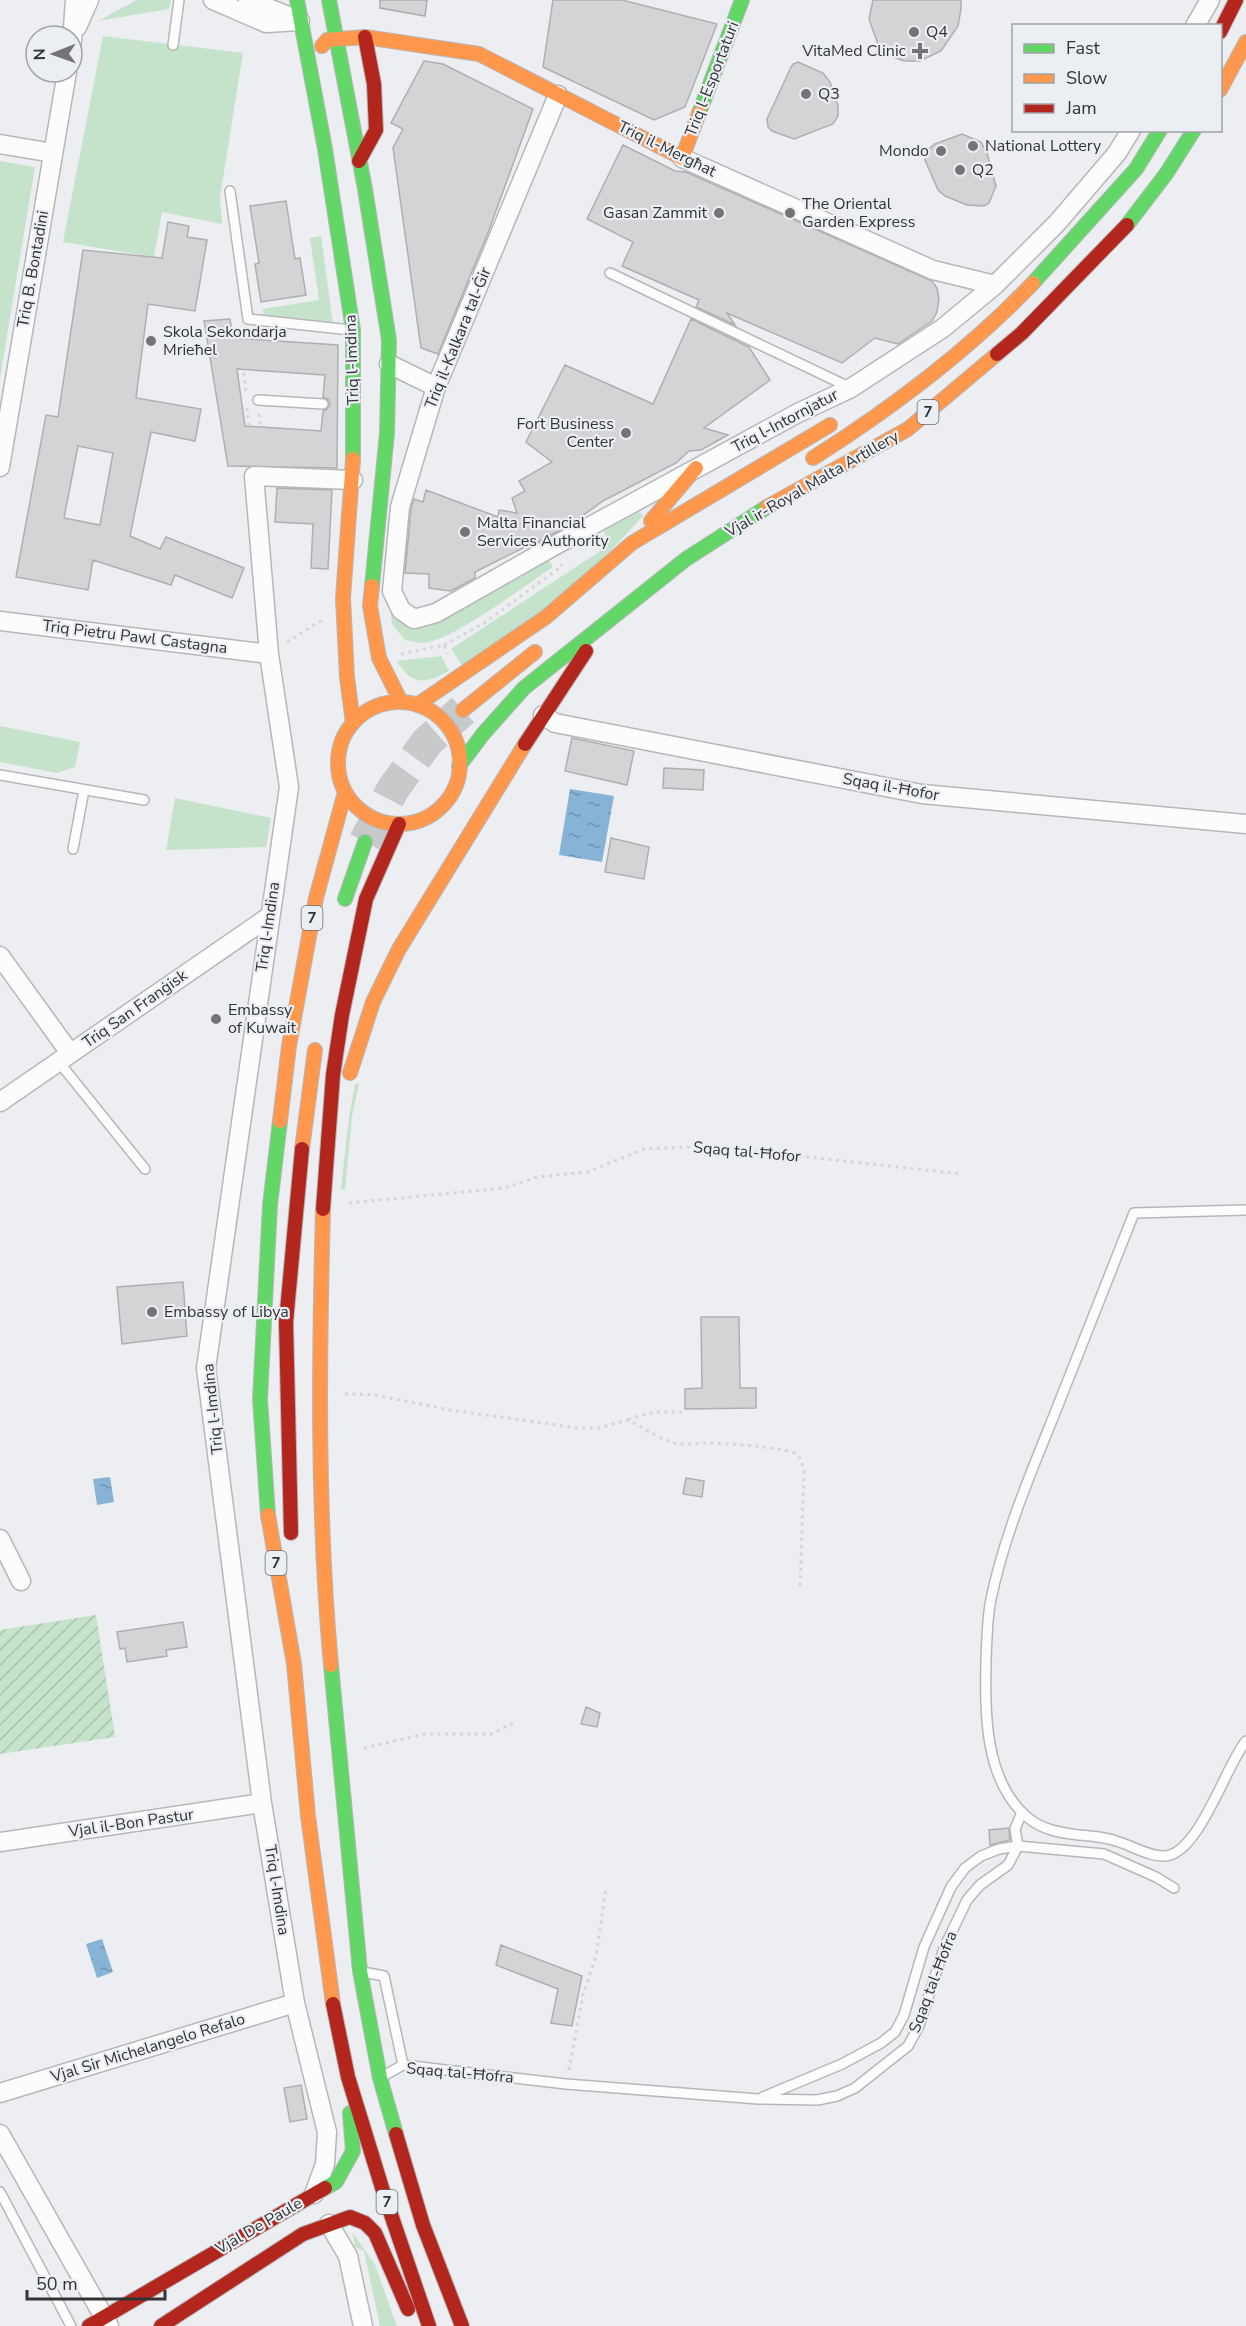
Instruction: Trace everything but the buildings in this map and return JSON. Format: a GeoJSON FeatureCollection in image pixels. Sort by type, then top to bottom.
{"type":"FeatureCollection","features":[{"type":"Feature","properties":{"kind":"main road","name":"Triq l-Imdina"},"geometry":{"type":"LineString","coordinates":[[297,0],[325,149],[353,330],[347,405],[353,480],[343,618],[349,700],[353,723]]}},
{"type":"Feature","properties":{"kind":"main road"},"geometry":{"type":"LineString","coordinates":[[300,21],[316,0]]}},
{"type":"Feature","properties":{"kind":"main road"},"geometry":{"type":"LineString","coordinates":[[329,0],[389,340],[387,433],[370,606],[379,658],[400,702]]}},
{"type":"Feature","properties":{"kind":"main road","name":"Triq l-Esportaturi"},"geometry":{"type":"LineString","coordinates":[[682,158],[742,0]]}},
{"type":"Feature","properties":{"kind":"main road"},"geometry":{"type":"LineString","coordinates":[[1222,30],[1236,0]]}},
{"type":"Feature","properties":{"kind":"main road"},"geometry":{"type":"LineString","coordinates":[[359,161],[376,130],[374,84],[365,37]]}},
{"type":"Feature","properties":{"kind":"main road","name":"Triq il-Mergħat"},"geometry":{"type":"LineString","coordinates":[[336,40],[365,37],[479,54],[682,158]]}},
{"type":"Feature","properties":{"kind":"main road"},"geometry":{"type":"LineString","coordinates":[[325,149],[328,129],[318,59],[322,46],[327,40],[336,40]]}},
{"type":"Feature","properties":{"kind":"main road"},"geometry":{"type":"LineString","coordinates":[[1222,88],[1246,42]]}},
{"type":"Feature","properties":{"kind":"main road","name":"Vjal ir-Royal Malta Artillery"},"geometry":{"type":"LineString","coordinates":[[806,463],[865,425],[969,346],[1031,285],[1136,169],[1159,132]]}},
{"type":"Feature","properties":{"kind":"main road","name":"Vjal ir-Royal Malta Artillery"},"geometry":{"type":"LineString","coordinates":[[459,766],[483,734],[524,688],[686,559],[754,514],[908,429],[1022,333],[1118,236],[1166,174],[1193,132]]}},
{"type":"Feature","properties":{"kind":"main road","name":"Vjal ir-Royal Malta Artillery"},"geometry":{"type":"LineString","coordinates":[[935,354],[1031,285]]}},
{"type":"Feature","properties":{"kind":"main road"},"geometry":{"type":"LineString","coordinates":[[632,543],[841,418]]}},
{"type":"Feature","properties":{"kind":"main road"},"geometry":{"type":"LineString","coordinates":[[417,705],[546,617],[632,543],[696,468]]}},
{"type":"Feature","properties":{"kind":"main road"},"geometry":{"type":"LineString","coordinates":[[325,1186],[348,1078],[360,1036],[385,976],[417,918],[543,716],[604,625]]}},
{"type":"Feature","properties":{"kind":"main road"},"geometry":{"type":"LineString","coordinates":[[463,710],[550,640]]}},
{"type":"Feature","properties":{"kind":"main road"},"geometry":{"type":"LineString","coordinates":[[400,702],[417,705],[444,722],[453,735],[458,750],[459,766],[454,788],[441,807],[429,817],[399,824],[378,820],[359,809],[343,786],[338,766],[339,750],[353,723],[367,711],[383,704],[400,702]]}},
{"type":"Feature","properties":{"kind":"main road","name":"7"},"geometry":{"type":"LineString","coordinates":[[294,1664],[269,1526],[260,1399],[270,1205],[289,1046],[316,898],[343,786]]}},
{"type":"Feature","properties":{"kind":"main road"},"geometry":{"type":"LineString","coordinates":[[323,1203],[333,1075],[360,922],[373,880],[399,824]]}},
{"type":"Feature","properties":{"kind":"main road","name":"7"},"geometry":{"type":"LineString","coordinates":[[342,909],[365,843]]}},
{"type":"Feature","properties":{"kind":"main road","name":"7"},"geometry":{"type":"LineString","coordinates":[[291,1546],[286,1322],[306,1109],[316,1039]]}},
{"type":"Feature","properties":{"kind":"main road","name":"7"},"geometry":{"type":"LineString","coordinates":[[323,1203],[319,1392],[327,1621],[360,1971],[380,2078],[423,2225],[462,2326]]}},
{"type":"Feature","properties":{"kind":"main road","name":"7"},"geometry":{"type":"LineString","coordinates":[[292,1570],[294,1664],[308,1815],[330,1988],[348,2077],[383,2191],[429,2326]]}},
{"type":"Feature","properties":{"kind":"main road","name":"Vjal De Paule"},"geometry":{"type":"LineString","coordinates":[[100,2323],[336,2182],[352,2151],[348,2077]]}},
{"type":"Feature","properties":{"kind":"main road","name":"Vjal De Paule"},"geometry":{"type":"LineString","coordinates":[[161,2326],[303,2234],[350,2217],[365,2223],[375,2233],[415,2326]]}},
{"type":"Feature","properties":{"kind":"street"},"geometry":{"type":"LineString","coordinates":[[213,0],[266,23],[300,21]]}},
{"type":"Feature","properties":{"kind":"street"},"geometry":{"type":"LineString","coordinates":[[248,0],[300,21]]}},
{"type":"Feature","properties":{"kind":"street"},"geometry":{"type":"LineString","coordinates":[[79,24],[89,2]]}},
{"type":"Feature","properties":{"kind":"street"},"geometry":{"type":"LineString","coordinates":[[1196,24],[1203,2]]}},
{"type":"Feature","properties":{"kind":"street","name":"Triq B. Bontadini"},"geometry":{"type":"LineString","coordinates":[[0,467],[65,84]]}},
{"type":"Feature","properties":{"kind":"street","name":"Triq il-Kalkara tal-Ġir"},"geometry":{"type":"LineString","coordinates":[[392,591],[400,507],[436,387],[558,95]]}},
{"type":"Feature","properties":{"kind":"street","name":"Triq l-Intornjatur"},"geometry":{"type":"LineString","coordinates":[[392,591],[401,610],[414,619],[436,613],[696,468],[798,413],[851,388],[943,328],[995,285],[1057,223],[1117,153],[1130,132]]}},
{"type":"Feature","properties":{"kind":"street"},"geometry":{"type":"LineString","coordinates":[[0,144],[53,153]]}},
{"type":"Feature","properties":{"kind":"street","name":"Triq il-Mergħat"},"geometry":{"type":"LineString","coordinates":[[682,158],[933,270],[995,285]]}},
{"type":"Feature","properties":{"kind":"street"},"geometry":{"type":"LineString","coordinates":[[389,364],[436,387]]}},
{"type":"Feature","properties":{"kind":"street"},"geometry":{"type":"LineString","coordinates":[[259,476],[353,480]]}},
{"type":"Feature","properties":{"kind":"street","name":"Triq l-Imdina"},"geometry":{"type":"LineString","coordinates":[[259,476],[269,654],[289,787],[206,1368],[262,1803],[296,2002],[327,2132],[325,2164],[314,2194]]}},
{"type":"Feature","properties":{"kind":"street","name":"Triq Pietru Pawl Castagna"},"geometry":{"type":"LineString","coordinates":[[0,621],[269,654]]}},
{"type":"Feature","properties":{"kind":"street","name":"Sqaq il-Ħofor"},"geometry":{"type":"LineString","coordinates":[[543,716],[555,723],[922,794],[1246,824]]}},
{"type":"Feature","properties":{"kind":"street","name":"Triq San Franġisk"},"geometry":{"type":"LineString","coordinates":[[0,1102],[270,915]]}},
{"type":"Feature","properties":{"kind":"street"},"geometry":{"type":"LineString","coordinates":[[0,956],[64,1057]]}},
{"type":"Feature","properties":{"kind":"street"},"geometry":{"type":"LineString","coordinates":[[0,1539],[21,1581]]}},
{"type":"Feature","properties":{"kind":"street","name":"Vjal il-Bon Pastur"},"geometry":{"type":"LineString","coordinates":[[0,1842],[262,1803]]}},
{"type":"Feature","properties":{"kind":"street","name":"Vjal Sir Michelangelo Refalo"},"geometry":{"type":"LineString","coordinates":[[0,2093],[296,2002]]}},
{"type":"Feature","properties":{"kind":"street"},"geometry":{"type":"LineString","coordinates":[[0,2134],[100,2323]]}},
{"type":"Feature","properties":{"kind":"street"},"geometry":{"type":"LineString","coordinates":[[329,2224],[348,2256],[363,2326]]}},
{"type":"Feature","properties":{"kind":"lane"},"geometry":{"type":"LineString","coordinates":[[173,45],[179,0]]}},
{"type":"Feature","properties":{"kind":"lane"},"geometry":{"type":"LineString","coordinates":[[230,191],[248,319],[353,330]]}},
{"type":"Feature","properties":{"kind":"lane"},"geometry":{"type":"LineString","coordinates":[[610,273],[851,388]]}},
{"type":"Feature","properties":{"kind":"lane"},"geometry":{"type":"LineString","coordinates":[[258,400],[323,404]]}},
{"type":"Feature","properties":{"kind":"lane"},"geometry":{"type":"LineString","coordinates":[[0,775],[144,800]]}},
{"type":"Feature","properties":{"kind":"lane"},"geometry":{"type":"LineString","coordinates":[[73,849],[84,790]]}},
{"type":"Feature","properties":{"kind":"lane"},"geometry":{"type":"LineString","coordinates":[[64,1057],[145,1169]]}},
{"type":"Feature","properties":{"kind":"lane"},"geometry":{"type":"LineString","coordinates":[[1246,1210],[1134,1213],[1029,1477],[999,1566],[990,1602],[986,1677],[986,1714],[990,1745],[998,1773],[1012,1801],[1022,1812],[1045,1829],[1115,1840],[1158,1855],[1176,1853],[1188,1843],[1218,1794],[1238,1751],[1246,1741]]}},
{"type":"Feature","properties":{"kind":"lane"},"geometry":{"type":"LineString","coordinates":[[1018,1846],[1015,1829],[1022,1812]]}},
{"type":"Feature","properties":{"kind":"lane","name":"Sqaq tal-Ħofra"},"geometry":{"type":"LineString","coordinates":[[380,2078],[403,2065],[567,2084],[758,2099],[817,2100],[837,2096],[855,2088],[902,2052],[919,2026],[944,1948],[967,1900],[980,1885],[1008,1865],[1018,1846]]}},
{"type":"Feature","properties":{"kind":"lane","name":"Sqaq tal-Ħofra"},"geometry":{"type":"LineString","coordinates":[[758,2099],[842,2064],[881,2043],[895,2032],[904,2015],[924,1947],[951,1887],[965,1868],[981,1856],[999,1849],[1018,1846],[1104,1854],[1156,1877],[1174,1888]]}},
{"type":"Feature","properties":{"kind":"lane"},"geometry":{"type":"LineString","coordinates":[[360,1971],[384,1976],[403,2065]]}},
{"type":"Feature","properties":{"kind":"lane"},"geometry":{"type":"LineString","coordinates":[[0,2192],[71,2326]]}},
{"type":"Feature","properties":{"kind":"path"},"geometry":{"type":"LineString","coordinates":[[258,400],[259,476]]}},
{"type":"Feature","properties":{"kind":"path"},"geometry":{"type":"LineString","coordinates":[[379,658],[444,645],[484,623],[562,566],[552,547]]}},
{"type":"Feature","properties":{"kind":"path"},"geometry":{"type":"LineString","coordinates":[[444,645],[460,676]]}},
{"type":"Feature","properties":{"kind":"path","name":"Sqaq tal-Ħofor"},"geometry":{"type":"LineString","coordinates":[[323,1203],[346,1203],[504,1188],[537,1177],[587,1172],[644,1149],[709,1146],[962,1174]]}},
{"type":"Feature","properties":{"kind":"path"},"geometry":{"type":"LineString","coordinates":[[319,1392],[375,1395],[450,1410],[578,1428],[598,1428],[653,1412],[683,1412]]}},
{"type":"Feature","properties":{"kind":"path"},"geometry":{"type":"LineString","coordinates":[[628,1420],[667,1440],[680,1444],[734,1445],[787,1451],[795,1454],[802,1461],[804,1470],[800,1590]]}},
{"type":"Feature","properties":{"kind":"path"},"geometry":{"type":"LineString","coordinates":[[339,1751],[425,1734],[491,1734],[517,1721]]}},
{"type":"Feature","properties":{"kind":"path"},"geometry":{"type":"LineString","coordinates":[[567,2084],[583,1995],[596,1956],[606,1889]]}},
{"type":"Feature","properties":{"kind":"green space"},"geometry":{"type":"Polygon","coordinates":[[[137,0],[171,0],[169,9],[98,21],[137,0]]]}},
{"type":"Feature","properties":{"kind":"green space"},"geometry":{"type":"Polygon","coordinates":[[[103,36],[243,53],[220,197],[222,224],[162,212],[154,257],[63,242],[103,36]]]}},
{"type":"Feature","properties":{"kind":"green space"},"geometry":{"type":"Polygon","coordinates":[[[0,161],[35,167],[0,378],[0,161]]]}},
{"type":"Feature","properties":{"kind":"green space"},"geometry":{"type":"Polygon","coordinates":[[[321,236],[333,324],[264,317],[263,309],[319,300],[310,238],[321,236]]]}},
{"type":"Feature","properties":{"kind":"green space"},"geometry":{"type":"Polygon","coordinates":[[[639,512],[643,516],[581,578],[535,616],[463,667],[451,649],[608,546],[604,531],[639,512]]]}},
{"type":"Feature","properties":{"kind":"green space"},"geometry":{"type":"Polygon","coordinates":[[[549,560],[553,567],[471,622],[437,639],[424,643],[405,640],[392,624],[389,596],[412,625],[441,621],[549,560]]]}},
{"type":"Feature","properties":{"kind":"green space"},"geometry":{"type":"Polygon","coordinates":[[[441,656],[449,671],[426,680],[414,679],[397,661],[441,656]]]}},
{"type":"Feature","properties":{"kind":"green space"},"geometry":{"type":"Polygon","coordinates":[[[0,726],[80,742],[75,767],[57,773],[0,762],[0,726]]]}},
{"type":"Feature","properties":{"kind":"green space"},"geometry":{"type":"Polygon","coordinates":[[[175,798],[271,818],[266,847],[166,850],[175,798]]]}},
{"type":"Feature","properties":{"kind":"green space"},"geometry":{"type":"Polygon","coordinates":[[[355,1084],[359,1084],[352,1116],[345,1190],[341,1189],[355,1084]]]}},
{"type":"Feature","properties":{"kind":"green space"},"geometry":{"type":"Polygon","coordinates":[[[96,1615],[115,1737],[0,1754],[0,1630],[96,1615]]]}},
{"type":"Feature","properties":{"kind":"green space"},"geometry":{"type":"Polygon","coordinates":[[[353,2233],[375,2265],[397,2326],[380,2326],[364,2251],[355,2247],[353,2233]]]}},
{"type":"Feature","properties":{"kind":"water"},"geometry":{"type":"Polygon","coordinates":[[[570,789],[614,796],[602,862],[559,855],[570,789]]]}},
{"type":"Feature","properties":{"kind":"water"},"geometry":{"type":"Polygon","coordinates":[[[110,1477],[114,1502],[97,1505],[93,1479],[110,1477]]]}},
{"type":"Feature","properties":{"kind":"water"},"geometry":{"type":"Polygon","coordinates":[[[102,1939],[113,1972],[97,1978],[86,1944],[102,1939]]]}},
{"type":"Feature","properties":{"kind":"tunnel"},"geometry":{"type":"LineString","coordinates":[[365,842],[393,789],[427,742],[463,710]]}},
{"type":"Feature","properties":{"kind":"traffic: fast"},"geometry":{"type":"LineString","coordinates":[[297,0],[325,149],[353,330],[353,459]]}},
{"type":"Feature","properties":{"kind":"traffic: fast"},"geometry":{"type":"LineString","coordinates":[[329,0],[365,189],[389,340],[387,433],[372,586]]}},
{"type":"Feature","properties":{"kind":"traffic: fast"},"geometry":{"type":"LineString","coordinates":[[699,113],[742,0]]}},
{"type":"Feature","properties":{"kind":"traffic: fast"},"geometry":{"type":"LineString","coordinates":[[1033,283],[1136,169],[1159,132]]}},
{"type":"Feature","properties":{"kind":"traffic: fast"},"geometry":{"type":"LineString","coordinates":[[1127,225],[1166,174],[1193,132]]}},
{"type":"Feature","properties":{"kind":"traffic: fast"},"geometry":{"type":"LineString","coordinates":[[459,766],[483,734],[524,688],[686,559],[767,507]]}},
{"type":"Feature","properties":{"kind":"traffic: fast"},"geometry":{"type":"LineString","coordinates":[[345,899],[365,842]]}},
{"type":"Feature","properties":{"kind":"traffic: fast"},"geometry":{"type":"LineString","coordinates":[[268,1515],[260,1399],[270,1205],[280,1121]]}},
{"type":"Feature","properties":{"kind":"traffic: fast"},"geometry":{"type":"LineString","coordinates":[[331,1665],[360,1971],[380,2078],[396,2134]]}},
{"type":"Feature","properties":{"kind":"traffic: fast"},"geometry":{"type":"LineString","coordinates":[[325,2188],[336,2182],[353,2151],[350,2113]]}},
{"type":"Feature","properties":{"kind":"traffic: slow"},"geometry":{"type":"LineString","coordinates":[[322,46],[327,40],[365,37],[479,54],[682,158],[699,113]]}},
{"type":"Feature","properties":{"kind":"traffic: slow"},"geometry":{"type":"LineString","coordinates":[[1222,86],[1246,42]]}},
{"type":"Feature","properties":{"kind":"traffic: slow"},"geometry":{"type":"LineString","coordinates":[[813,458],[900,399],[956,355],[1033,283]]}},
{"type":"Feature","properties":{"kind":"traffic: slow"},"geometry":{"type":"LineString","coordinates":[[767,507],[908,429],[997,354]]}},
{"type":"Feature","properties":{"kind":"traffic: slow"},"geometry":{"type":"LineString","coordinates":[[417,705],[546,617],[632,543],[830,425]]}},
{"type":"Feature","properties":{"kind":"traffic: slow"},"geometry":{"type":"LineString","coordinates":[[353,459],[343,598],[347,677],[353,723]]}},
{"type":"Feature","properties":{"kind":"traffic: slow"},"geometry":{"type":"LineString","coordinates":[[651,521],[696,468]]}},
{"type":"Feature","properties":{"kind":"traffic: slow"},"geometry":{"type":"LineString","coordinates":[[372,586],[370,606],[379,658],[401,702]]}},
{"type":"Feature","properties":{"kind":"traffic: slow"},"geometry":{"type":"LineString","coordinates":[[463,710],[535,652]]}},
{"type":"Feature","properties":{"kind":"traffic: slow"},"geometry":{"type":"LineString","coordinates":[[399,702],[422,707],[442,720],[455,740],[460,763],[455,786],[442,806],[422,819],[399,824],[376,819],[356,806],[343,786],[338,763],[343,740],[356,720],[376,707],[399,702]]}},
{"type":"Feature","properties":{"kind":"traffic: slow"},"geometry":{"type":"LineString","coordinates":[[350,1073],[373,1002],[399,949],[525,744]]}},
{"type":"Feature","properties":{"kind":"traffic: slow"},"geometry":{"type":"LineString","coordinates":[[280,1121],[289,1046],[316,898],[345,792]]}},
{"type":"Feature","properties":{"kind":"traffic: slow"},"geometry":{"type":"LineString","coordinates":[[302,1149],[315,1050]]}},
{"type":"Feature","properties":{"kind":"traffic: slow"},"geometry":{"type":"LineString","coordinates":[[323,1209],[320,1437],[323,1551],[331,1665]]}},
{"type":"Feature","properties":{"kind":"traffic: slow"},"geometry":{"type":"LineString","coordinates":[[268,1515],[294,1664],[308,1816],[333,2004]]}},
{"type":"Feature","properties":{"kind":"traffic: jam"},"geometry":{"type":"LineString","coordinates":[[1222,28],[1236,0]]}},
{"type":"Feature","properties":{"kind":"traffic: jam"},"geometry":{"type":"LineString","coordinates":[[359,161],[376,130],[374,84],[365,37]]}},
{"type":"Feature","properties":{"kind":"traffic: jam"},"geometry":{"type":"LineString","coordinates":[[997,354],[1022,333],[1127,225]]}},
{"type":"Feature","properties":{"kind":"traffic: jam"},"geometry":{"type":"LineString","coordinates":[[525,744],[586,651]]}},
{"type":"Feature","properties":{"kind":"traffic: jam"},"geometry":{"type":"LineString","coordinates":[[323,1209],[333,1075],[342,1015],[366,899],[399,824]]}},
{"type":"Feature","properties":{"kind":"traffic: jam"},"geometry":{"type":"LineString","coordinates":[[291,1533],[286,1322],[302,1149]]}},
{"type":"Feature","properties":{"kind":"traffic: jam"},"geometry":{"type":"LineString","coordinates":[[333,2004],[348,2077],[383,2191],[429,2326]]}},
{"type":"Feature","properties":{"kind":"traffic: jam"},"geometry":{"type":"LineString","coordinates":[[396,2134],[423,2225],[462,2326]]}},
{"type":"Feature","properties":{"kind":"traffic: jam"},"geometry":{"type":"LineString","coordinates":[[89,2326],[325,2188]]}},
{"type":"Feature","properties":{"kind":"traffic: jam"},"geometry":{"type":"LineString","coordinates":[[161,2326],[303,2234],[350,2217],[365,2223],[375,2233],[408,2309]]}},
{"type":"Feature","properties":{"kind":"place","name":"Q4"},"geometry":{"type":"Point","coordinates":[914,32]}},
{"type":"Feature","properties":{"kind":"place","name":"VitaMed Clinic"},"geometry":{"type":"Point","coordinates":[920,51]}},
{"type":"Feature","properties":{"kind":"place","name":"Q3"},"geometry":{"type":"Point","coordinates":[806,94]}},
{"type":"Feature","properties":{"kind":"place","name":"National Lottery"},"geometry":{"type":"Point","coordinates":[973,146]}},
{"type":"Feature","properties":{"kind":"place","name":"Mondo"},"geometry":{"type":"Point","coordinates":[941,151]}},
{"type":"Feature","properties":{"kind":"place","name":"Q2"},"geometry":{"type":"Point","coordinates":[960,170]}},
{"type":"Feature","properties":{"kind":"place","name":"Gasan Zammit"},"geometry":{"type":"Point","coordinates":[719,213]}},
{"type":"Feature","properties":{"kind":"place","name":"The Oriental Garden Express"},"geometry":{"type":"Point","coordinates":[790,213]}},
{"type":"Feature","properties":{"kind":"place","name":"Skola Sekondarja Mrieħel"},"geometry":{"type":"Point","coordinates":[151,341]}},
{"type":"Feature","properties":{"kind":"place","name":"Fort Business Center"},"geometry":{"type":"Point","coordinates":[626,433]}},
{"type":"Feature","properties":{"kind":"place","name":"Malta Financial Services Authority"},"geometry":{"type":"Point","coordinates":[465,532]}},
{"type":"Feature","properties":{"kind":"place","name":"Embassy of Kuwait"},"geometry":{"type":"Point","coordinates":[216,1019]}},
{"type":"Feature","properties":{"kind":"place","name":"Embassy of Libya"},"geometry":{"type":"Point","coordinates":[152,1312]}}]}
